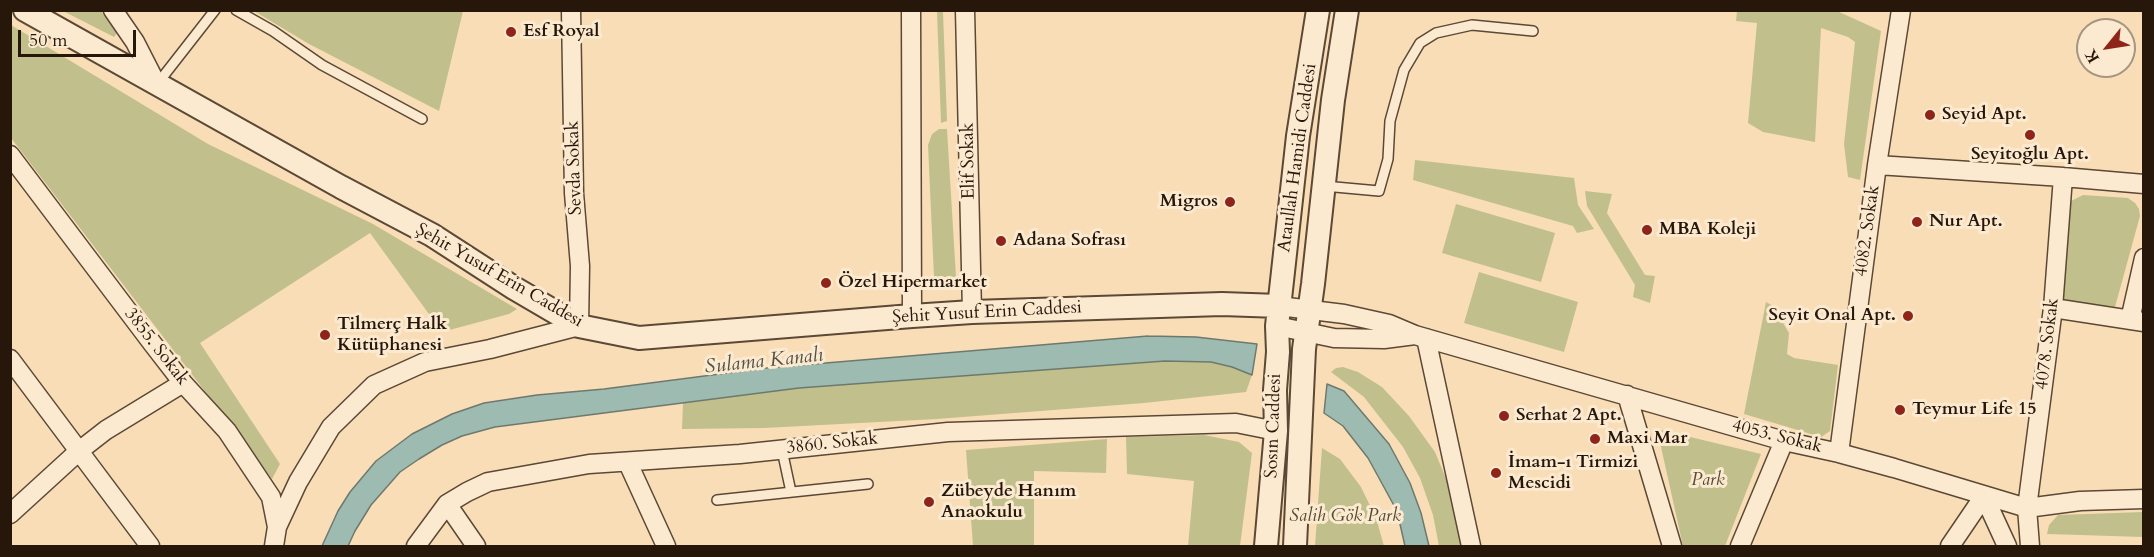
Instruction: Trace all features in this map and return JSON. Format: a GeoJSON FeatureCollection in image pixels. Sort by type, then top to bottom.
{"type":"FeatureCollection","features":[{"type":"Feature","properties":{"kind":"street","name":"Şehit Yusuf Erin Caddesi"},"geometry":{"type":"LineString","coordinates":[[25,10],[432,236],[579,326],[639,338],[972,312],[1222,304],[1278,316]]}},
{"type":"Feature","properties":{"kind":"street"},"geometry":{"type":"LineString","coordinates":[[113,10],[135,42],[157,85]]}},
{"type":"Feature","properties":{"kind":"street","name":"Sevda Sokak"},"geometry":{"type":"LineString","coordinates":[[571,10],[574,193],[580,266],[579,326]]}},
{"type":"Feature","properties":{"kind":"street"},"geometry":{"type":"LineString","coordinates":[[910,10],[912,316]]}},
{"type":"Feature","properties":{"kind":"street","name":"Elif Sokak"},"geometry":{"type":"LineString","coordinates":[[965,10],[972,312]]}},
{"type":"Feature","properties":{"kind":"street","name":"Ataullah Hamidi Caddesi"},"geometry":{"type":"LineString","coordinates":[[1278,316],[1298,136],[1318,10]]}},
{"type":"Feature","properties":{"kind":"street","name":"Ataullah Hamidi Caddesi"},"geometry":{"type":"LineString","coordinates":[[1295,546],[1306,334],[1333,100],[1347,10]]}},
{"type":"Feature","properties":{"kind":"street","name":"4082. Sokak"},"geometry":{"type":"LineString","coordinates":[[1839,453],[1877,165],[1901,10]]}},
{"type":"Feature","properties":{"kind":"street","name":"3855. Sokak"},"geometry":{"type":"LineString","coordinates":[[10,155],[183,383],[227,431],[271,497],[277,527],[274,546]]}},
{"type":"Feature","properties":{"kind":"street"},"geometry":{"type":"LineString","coordinates":[[1877,165],[2144,184]]}},
{"type":"Feature","properties":{"kind":"street","name":"4078. Sokak"},"geometry":{"type":"LineString","coordinates":[[2030,546],[2027,508],[2053,308],[2063,177]]}},
{"type":"Feature","properties":{"kind":"street"},"geometry":{"type":"LineString","coordinates":[[2053,308],[2137,321],[2144,258]]}},
{"type":"Feature","properties":{"kind":"street","name":"4053. Sokak"},"geometry":{"type":"LineString","coordinates":[[1278,316],[1309,311],[1344,314],[1378,321],[1420,337],[1784,441],[1839,453],[2027,508],[2080,501],[2144,499]]}},
{"type":"Feature","properties":{"kind":"street"},"geometry":{"type":"LineString","coordinates":[[1278,316],[1306,334],[1334,338],[1420,337],[1471,546]]}},
{"type":"Feature","properties":{"kind":"street","name":"Sosın Caddesi"},"geometry":{"type":"LineString","coordinates":[[1266,546],[1276,431],[1275,380],[1278,316]]}},
{"type":"Feature","properties":{"kind":"street"},"geometry":{"type":"LineString","coordinates":[[277,527],[298,483],[332,427],[374,385],[425,362],[490,349],[579,326]]}},
{"type":"Feature","properties":{"kind":"street"},"geometry":{"type":"LineString","coordinates":[[10,360],[150,546]]}},
{"type":"Feature","properties":{"kind":"street"},"geometry":{"type":"LineString","coordinates":[[10,514],[79,451],[106,430],[183,383]]}},
{"type":"Feature","properties":{"kind":"street"},"geometry":{"type":"LineString","coordinates":[[1627,395],[1672,546]]}},
{"type":"Feature","properties":{"kind":"street","name":"3860. Sokak"},"geometry":{"type":"LineString","coordinates":[[416,546],[447,504],[488,482],[589,464],[628,463],[782,450],[959,432],[1236,423],[1276,431]]}},
{"type":"Feature","properties":{"kind":"street"},"geometry":{"type":"LineString","coordinates":[[1740,546],[1784,441]]}},
{"type":"Feature","properties":{"kind":"street"},"geometry":{"type":"LineString","coordinates":[[628,463],[666,546]]}},
{"type":"Feature","properties":{"kind":"street"},"geometry":{"type":"LineString","coordinates":[[1950,546],[1984,496]]}},
{"type":"Feature","properties":{"kind":"street"},"geometry":{"type":"LineString","coordinates":[[1984,496],[2007,546]]}},
{"type":"Feature","properties":{"kind":"street"},"geometry":{"type":"LineString","coordinates":[[447,504],[476,546]]}},
{"type":"Feature","properties":{"kind":"lane"},"geometry":{"type":"LineString","coordinates":[[157,85],[215,10]]}},
{"type":"Feature","properties":{"kind":"lane"},"geometry":{"type":"LineString","coordinates":[[236,10],[273,31],[322,65],[422,119]]}},
{"type":"Feature","properties":{"kind":"lane"},"geometry":{"type":"LineString","coordinates":[[1324,186],[1379,191],[1388,159],[1390,121],[1404,70],[1419,43],[1436,33],[1472,25],[1533,31]]}},
{"type":"Feature","properties":{"kind":"lane"},"geometry":{"type":"LineString","coordinates":[[782,450],[791,492]]}},
{"type":"Feature","properties":{"kind":"lane"},"geometry":{"type":"LineString","coordinates":[[717,500],[868,483]]}},
{"type":"Feature","properties":{"kind":"green space"},"geometry":{"type":"Polygon","coordinates":[[[63,11],[101,11],[117,33],[114,37],[63,11]]]}},
{"type":"Feature","properties":{"kind":"green space"},"geometry":{"type":"Polygon","coordinates":[[[254,11],[463,11],[439,111],[309,44],[254,11]]]}},
{"type":"Feature","properties":{"kind":"green space"},"geometry":{"type":"Polygon","coordinates":[[[937,11],[943,11],[947,121],[941,123],[937,11]]]}},
{"type":"Feature","properties":{"kind":"green space"},"geometry":{"type":"Polygon","coordinates":[[[1737,11],[1837,11],[1881,31],[1860,180],[1848,177],[1844,144],[1855,42],[1848,37],[1821,28],[1815,142],[1763,132],[1748,123],[1757,23],[1736,21],[1737,11]]]}},
{"type":"Feature","properties":{"kind":"green space"},"geometry":{"type":"Polygon","coordinates":[[[11,25],[208,144],[373,224],[517,309],[509,314],[442,332],[370,233],[200,343],[280,464],[272,479],[11,138],[11,25]]]}},
{"type":"Feature","properties":{"kind":"green space"},"geometry":{"type":"Polygon","coordinates":[[[939,129],[947,129],[956,277],[934,277],[928,145],[932,134],[939,129]]]}},
{"type":"Feature","properties":{"kind":"green space"},"geometry":{"type":"Polygon","coordinates":[[[1415,160],[1574,178],[1578,205],[1594,229],[1577,233],[1573,226],[1413,180],[1415,160]]]}},
{"type":"Feature","properties":{"kind":"green space"},"geometry":{"type":"Polygon","coordinates":[[[1585,191],[1612,194],[1607,213],[1645,275],[1655,276],[1650,303],[1633,297],[1635,285],[1587,206],[1585,191]]]}},
{"type":"Feature","properties":{"kind":"green space"},"geometry":{"type":"Polygon","coordinates":[[[2083,195],[2128,198],[2139,209],[2140,216],[2115,307],[2067,304],[2062,299],[2069,202],[2083,195]]]}},
{"type":"Feature","properties":{"kind":"green space"},"geometry":{"type":"Polygon","coordinates":[[[1456,204],[1555,233],[1541,282],[1442,253],[1456,204]]]}},
{"type":"Feature","properties":{"kind":"green space"},"geometry":{"type":"Polygon","coordinates":[[[1479,272],[1578,302],[1564,352],[1464,323],[1479,272]]]}},
{"type":"Feature","properties":{"kind":"green space"},"geometry":{"type":"Polygon","coordinates":[[[1766,302],[1773,306],[1789,333],[1787,354],[1794,358],[1838,365],[1830,431],[1821,437],[1744,414],[1766,302]]]}},
{"type":"Feature","properties":{"kind":"green space"},"geometry":{"type":"Polygon","coordinates":[[[1165,361],[1211,362],[1252,375],[1246,392],[1144,403],[937,419],[764,428],[682,429],[683,403],[799,388],[1165,361]]]}},
{"type":"Feature","properties":{"kind":"green space"},"geometry":{"type":"Polygon","coordinates":[[[1343,367],[1358,372],[1382,387],[1409,416],[1435,452],[1447,481],[1463,546],[1439,546],[1433,515],[1420,478],[1403,447],[1364,397],[1331,372],[1343,367]]]}},
{"type":"Feature","properties":{"kind":"green space","name":"Park"},"geometry":{"type":"Polygon","coordinates":[[[1657,429],[1761,454],[1725,546],[1683,546],[1657,429]]]}},
{"type":"Feature","properties":{"kind":"green space"},"geometry":{"type":"Polygon","coordinates":[[[1204,435],[1239,442],[1252,453],[1240,546],[1188,546],[1194,481],[1127,474],[1126,437],[1204,435]]]}},
{"type":"Feature","properties":{"kind":"green space"},"geometry":{"type":"Polygon","coordinates":[[[1107,439],[1106,473],[1034,471],[1034,546],[973,546],[966,450],[1107,439]]]}},
{"type":"Feature","properties":{"kind":"green space","name":"Salih Gök Park"},"geometry":{"type":"Polygon","coordinates":[[[1322,448],[1340,459],[1361,487],[1376,518],[1384,546],[1315,546],[1322,448]]]}},
{"type":"Feature","properties":{"kind":"green space"},"geometry":{"type":"Polygon","coordinates":[[[2143,512],[2143,537],[2047,534],[2049,525],[2058,515],[2143,512]]]}},
{"type":"Feature","properties":{"kind":"water"},"geometry":{"type":"Polygon","coordinates":[[[1148,336],[1196,337],[1257,344],[1252,375],[1211,362],[1165,361],[799,388],[495,427],[462,436],[442,445],[400,472],[371,505],[348,546],[322,546],[338,511],[350,492],[376,461],[412,434],[452,414],[484,403],[766,368],[1148,336]]]}},
{"type":"Feature","properties":{"kind":"water"},"geometry":{"type":"Polygon","coordinates":[[[1327,384],[1344,391],[1389,444],[1410,483],[1421,513],[1429,546],[1405,546],[1397,511],[1368,458],[1343,426],[1324,413],[1327,384]]]}},
{"type":"Feature","properties":{"kind":"place","name":"Esf Royal"},"geometry":{"type":"Point","coordinates":[511,32]}},
{"type":"Feature","properties":{"kind":"place","name":"Seyid Apt."},"geometry":{"type":"Point","coordinates":[1930,115]}},
{"type":"Feature","properties":{"kind":"place","name":"Seyitoğlu Apt."},"geometry":{"type":"Point","coordinates":[2030,135]}},
{"type":"Feature","properties":{"kind":"place","name":"Migros"},"geometry":{"type":"Point","coordinates":[1230,202]}},
{"type":"Feature","properties":{"kind":"place","name":"Nur Apt."},"geometry":{"type":"Point","coordinates":[1917,222]}},
{"type":"Feature","properties":{"kind":"place","name":"MBA Koleji"},"geometry":{"type":"Point","coordinates":[1647,230]}},
{"type":"Feature","properties":{"kind":"place","name":"Adana Sofrası"},"geometry":{"type":"Point","coordinates":[1001,241]}},
{"type":"Feature","properties":{"kind":"place","name":"Özel Hipermarket"},"geometry":{"type":"Point","coordinates":[826,283]}},
{"type":"Feature","properties":{"kind":"place","name":"Seyit Onal Apt."},"geometry":{"type":"Point","coordinates":[1908,316]}},
{"type":"Feature","properties":{"kind":"place","name":"Tilmerç Halk Kütüphanesi"},"geometry":{"type":"Point","coordinates":[325,335]}},
{"type":"Feature","properties":{"kind":"place","name":"Teymur Life 15"},"geometry":{"type":"Point","coordinates":[1900,410]}},
{"type":"Feature","properties":{"kind":"place","name":"Serhat 2 Apt."},"geometry":{"type":"Point","coordinates":[1504,416]}},
{"type":"Feature","properties":{"kind":"place","name":"Maxi Mar"},"geometry":{"type":"Point","coordinates":[1595,439]}},
{"type":"Feature","properties":{"kind":"place","name":"İmam-ı Tirmizi Mescidi"},"geometry":{"type":"Point","coordinates":[1496,473]}},
{"type":"Feature","properties":{"kind":"place","name":"Zübeyde Hanım Anaokulu"},"geometry":{"type":"Point","coordinates":[929,502]}},
{"type":"Feature","properties":{"kind":"water label","name":"Sulama Kanalı"},"geometry":{"type":"Point","coordinates":[764,362]}}]}
